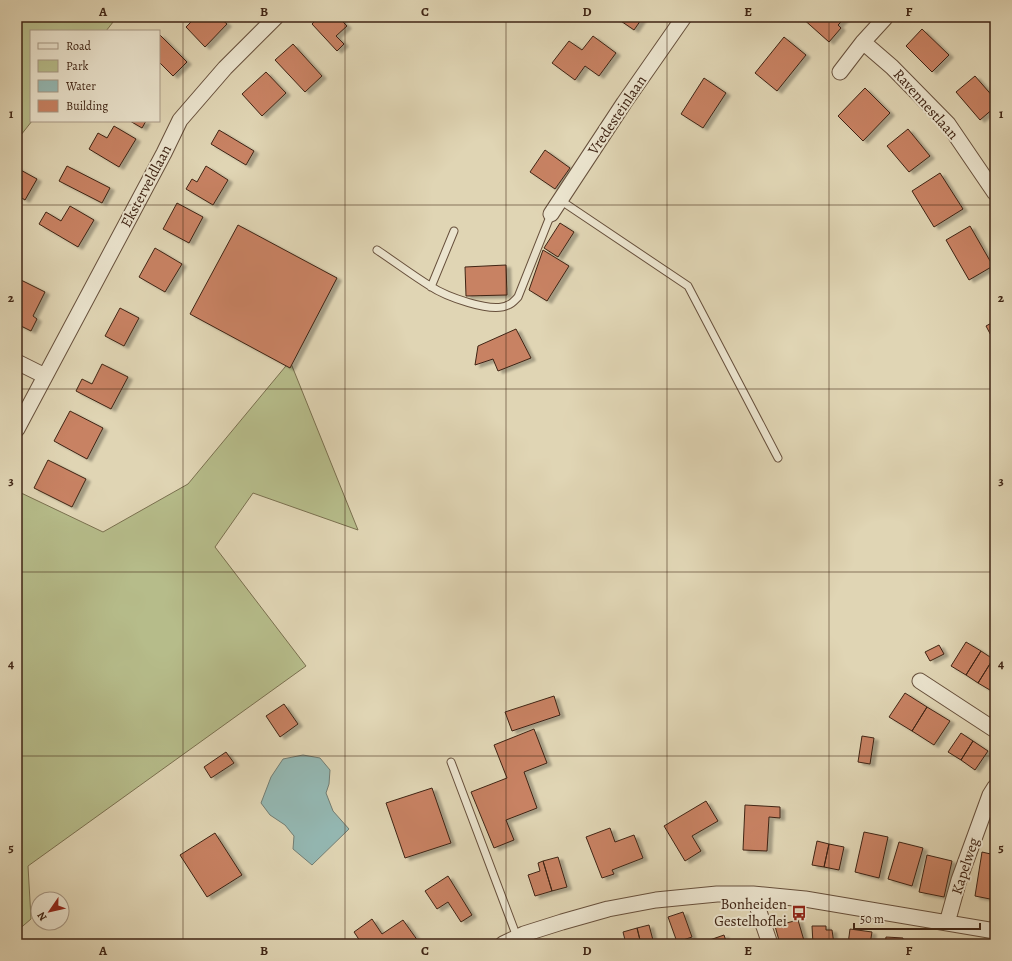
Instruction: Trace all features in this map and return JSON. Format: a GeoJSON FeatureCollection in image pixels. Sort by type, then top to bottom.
{"type":"FeatureCollection","features":[{"type":"Feature","properties":{"kind":"street","name":"Eksterveldlaan"},"geometry":{"type":"LineString","coordinates":[[17,429],[164,153],[180,120],[225,68],[276,17]]}},
{"type":"Feature","properties":{"kind":"street","name":"Vredesteinlaan"},"geometry":{"type":"LineString","coordinates":[[551,214],[624,103],[684,17]]}},
{"type":"Feature","properties":{"kind":"street"},"geometry":{"type":"LineString","coordinates":[[840,72],[863,42],[885,18]]}},
{"type":"Feature","properties":{"kind":"street","name":"Ravennestlaan"},"geometry":{"type":"LineString","coordinates":[[863,42],[892,67],[948,124],[995,193]]}},
{"type":"Feature","properties":{"kind":"street"},"geometry":{"type":"LineString","coordinates":[[17,362],[45,376]]}},
{"type":"Feature","properties":{"kind":"street"},"geometry":{"type":"LineString","coordinates":[[920,681],[995,730]]}},
{"type":"Feature","properties":{"kind":"street","name":"Kapelweg"},"geometry":{"type":"LineString","coordinates":[[947,923],[959,880],[990,795],[995,787]]}},
{"type":"Feature","properties":{"kind":"street"},"geometry":{"type":"LineString","coordinates":[[503,944],[524,934],[608,909],[656,900],[717,894],[754,894],[805,899],[995,932]]}},
{"type":"Feature","properties":{"kind":"street"},"geometry":{"type":"LineString","coordinates":[[754,894],[770,944]]}},
{"type":"Feature","properties":{"kind":"lane"},"geometry":{"type":"LineString","coordinates":[[560,200],[688,286],[778,458]]}},
{"type":"Feature","properties":{"kind":"lane"},"geometry":{"type":"LineString","coordinates":[[377,250],[431,287],[454,298],[496,308],[508,306],[518,297],[551,214]]}},
{"type":"Feature","properties":{"kind":"lane"},"geometry":{"type":"LineString","coordinates":[[431,287],[454,231]]}},
{"type":"Feature","properties":{"kind":"lane"},"geometry":{"type":"LineString","coordinates":[[451,762],[517,937]]}},
{"type":"Feature","properties":{"kind":"green space"},"geometry":{"type":"Polygon","coordinates":[[[17,17],[117,17],[107,30],[30,30],[30,122],[31,122],[17,140],[17,17]]]}},
{"type":"Feature","properties":{"kind":"green space"},"geometry":{"type":"Polygon","coordinates":[[[290,361],[358,530],[253,493],[215,547],[306,666],[28,866],[30,920],[17,931],[17,491],[103,532],[188,484],[290,361]]]}},
{"type":"Feature","properties":{"kind":"water"},"geometry":{"type":"Polygon","coordinates":[[[303,755],[320,758],[330,770],[329,784],[326,793],[333,811],[349,829],[312,865],[293,849],[294,836],[285,825],[270,815],[261,803],[271,777],[283,759],[303,755]]]}},
{"type":"Feature","properties":{"kind":"building"},"geometry":{"type":"Polygon","coordinates":[[[196,17],[219,17],[227,24],[205,47],[186,27],[196,17]]]}},
{"type":"Feature","properties":{"kind":"building"},"geometry":{"type":"Polygon","coordinates":[[[319,17],[338,17],[347,26],[336,36],[344,44],[337,51],[312,24],[319,17]]]}},
{"type":"Feature","properties":{"kind":"building"},"geometry":{"type":"Polygon","coordinates":[[[615,17],[643,17],[634,30],[615,17]]]}},
{"type":"Feature","properties":{"kind":"building"},"geometry":{"type":"Polygon","coordinates":[[[801,17],[846,17],[838,25],[841,28],[829,42],[801,17]]]}},
{"type":"Feature","properties":{"kind":"building"},"geometry":{"type":"Polygon","coordinates":[[[922,29],[949,55],[932,72],[906,46],[922,29]]]}},
{"type":"Feature","properties":{"kind":"building"},"geometry":{"type":"Polygon","coordinates":[[[160,35],[187,62],[173,76],[160,63],[160,35]]]}},
{"type":"Feature","properties":{"kind":"building"},"geometry":{"type":"Polygon","coordinates":[[[593,36],[616,53],[599,76],[585,66],[575,80],[552,63],[569,41],[582,50],[593,36]]]}},
{"type":"Feature","properties":{"kind":"building"},"geometry":{"type":"Polygon","coordinates":[[[784,37],[806,55],[777,91],[755,73],[784,37]]]}},
{"type":"Feature","properties":{"kind":"building"},"geometry":{"type":"Polygon","coordinates":[[[293,44],[322,76],[305,92],[275,60],[293,44]]]}},
{"type":"Feature","properties":{"kind":"building"},"geometry":{"type":"Polygon","coordinates":[[[266,72],[286,93],[262,116],[242,94],[266,72]]]}},
{"type":"Feature","properties":{"kind":"building"},"geometry":{"type":"Polygon","coordinates":[[[975,76],[995,99],[995,107],[980,120],[956,92],[975,76]]]}},
{"type":"Feature","properties":{"kind":"building"},"geometry":{"type":"Polygon","coordinates":[[[704,78],[726,93],[703,128],[681,114],[704,78]]]}},
{"type":"Feature","properties":{"kind":"building"},"geometry":{"type":"Polygon","coordinates":[[[865,88],[890,113],[863,141],[838,116],[865,88]]]}},
{"type":"Feature","properties":{"kind":"building"},"geometry":{"type":"Polygon","coordinates":[[[132,122],[145,122],[142,128],[132,122]]]}},
{"type":"Feature","properties":{"kind":"building"},"geometry":{"type":"Polygon","coordinates":[[[114,126],[136,139],[119,167],[89,149],[98,133],[107,138],[114,126]]]}},
{"type":"Feature","properties":{"kind":"building"},"geometry":{"type":"Polygon","coordinates":[[[908,129],[930,156],[909,172],[887,146],[908,129]]]}},
{"type":"Feature","properties":{"kind":"building"},"geometry":{"type":"Polygon","coordinates":[[[219,130],[254,151],[246,165],[211,144],[219,130]]]}},
{"type":"Feature","properties":{"kind":"building"},"geometry":{"type":"Polygon","coordinates":[[[545,150],[570,168],[555,189],[530,172],[545,150]]]}},
{"type":"Feature","properties":{"kind":"building"},"geometry":{"type":"Polygon","coordinates":[[[67,166],[110,188],[102,203],[59,181],[67,166]]]}},
{"type":"Feature","properties":{"kind":"building"},"geometry":{"type":"Polygon","coordinates":[[[206,166],[228,180],[213,205],[186,189],[192,179],[197,182],[206,166]]]}},
{"type":"Feature","properties":{"kind":"building"},"geometry":{"type":"Polygon","coordinates":[[[17,168],[37,179],[25,200],[17,195],[17,168]]]}},
{"type":"Feature","properties":{"kind":"building"},"geometry":{"type":"Polygon","coordinates":[[[940,173],[963,209],[934,227],[912,191],[940,173]]]}},
{"type":"Feature","properties":{"kind":"building"},"geometry":{"type":"Polygon","coordinates":[[[177,203],[203,217],[189,243],[163,229],[177,203]]]}},
{"type":"Feature","properties":{"kind":"building"},"geometry":{"type":"Polygon","coordinates":[[[70,206],[94,220],[78,247],[39,224],[46,212],[61,221],[70,206]]]}},
{"type":"Feature","properties":{"kind":"building"},"geometry":{"type":"Polygon","coordinates":[[[560,223],[574,232],[558,257],[544,248],[560,223]]]}},
{"type":"Feature","properties":{"kind":"building"},"geometry":{"type":"Polygon","coordinates":[[[238,225],[337,278],[290,368],[190,314],[238,225]]]}},
{"type":"Feature","properties":{"kind":"building"},"geometry":{"type":"Polygon","coordinates":[[[970,226],[993,266],[969,280],[946,240],[970,226]]]}},
{"type":"Feature","properties":{"kind":"building"},"geometry":{"type":"Polygon","coordinates":[[[155,248],[182,264],[165,292],[139,277],[155,248]]]}},
{"type":"Feature","properties":{"kind":"building"},"geometry":{"type":"Polygon","coordinates":[[[543,250],[569,266],[547,301],[529,290],[543,250]]]}},
{"type":"Feature","properties":{"kind":"building"},"geometry":{"type":"Polygon","coordinates":[[[506,265],[507,295],[466,296],[465,267],[506,265]]]}},
{"type":"Feature","properties":{"kind":"building"},"geometry":{"type":"Polygon","coordinates":[[[21,280],[45,292],[33,316],[37,319],[31,331],[17,324],[17,287],[21,280]]]}},
{"type":"Feature","properties":{"kind":"building"},"geometry":{"type":"Polygon","coordinates":[[[120,308],[139,318],[124,346],[105,336],[120,308]]]}},
{"type":"Feature","properties":{"kind":"building"},"geometry":{"type":"Polygon","coordinates":[[[995,321],[995,343],[986,326],[995,321]]]}},
{"type":"Feature","properties":{"kind":"building"},"geometry":{"type":"Polygon","coordinates":[[[516,329],[531,358],[498,371],[493,359],[475,365],[478,346],[516,329]]]}},
{"type":"Feature","properties":{"kind":"building"},"geometry":{"type":"Polygon","coordinates":[[[102,364],[128,377],[111,409],[76,391],[82,379],[92,384],[102,364]]]}},
{"type":"Feature","properties":{"kind":"building"},"geometry":{"type":"Polygon","coordinates":[[[70,411],[103,428],[87,459],[54,441],[70,411]]]}},
{"type":"Feature","properties":{"kind":"building"},"geometry":{"type":"Polygon","coordinates":[[[48,460],[86,479],[72,507],[34,488],[48,460]]]}},
{"type":"Feature","properties":{"kind":"building"},"geometry":{"type":"Polygon","coordinates":[[[966,642],[981,651],[966,675],[951,666],[966,642]]]}},
{"type":"Feature","properties":{"kind":"building"},"geometry":{"type":"Polygon","coordinates":[[[939,645],[944,654],[930,661],[925,652],[939,645]]]}},
{"type":"Feature","properties":{"kind":"building"},"geometry":{"type":"Polygon","coordinates":[[[981,651],[993,659],[978,683],[966,675],[981,651]]]}},
{"type":"Feature","properties":{"kind":"building"},"geometry":{"type":"Polygon","coordinates":[[[993,659],[995,660],[995,693],[978,683],[993,659]]]}},
{"type":"Feature","properties":{"kind":"building"},"geometry":{"type":"Polygon","coordinates":[[[905,693],[927,707],[912,731],[889,717],[905,693]]]}},
{"type":"Feature","properties":{"kind":"building"},"geometry":{"type":"Polygon","coordinates":[[[554,696],[560,715],[512,731],[505,712],[554,696]]]}},
{"type":"Feature","properties":{"kind":"building"},"geometry":{"type":"Polygon","coordinates":[[[284,704],[298,724],[280,737],[266,716],[284,704]]]}},
{"type":"Feature","properties":{"kind":"building"},"geometry":{"type":"Polygon","coordinates":[[[927,707],[950,721],[934,745],[912,731],[927,707]]]}},
{"type":"Feature","properties":{"kind":"building"},"geometry":{"type":"Polygon","coordinates":[[[534,729],[547,763],[524,772],[537,808],[506,820],[514,840],[494,848],[471,792],[507,778],[494,745],[534,729]]]}},
{"type":"Feature","properties":{"kind":"building"},"geometry":{"type":"Polygon","coordinates":[[[961,733],[973,741],[961,760],[948,752],[961,733]]]}},
{"type":"Feature","properties":{"kind":"building"},"geometry":{"type":"Polygon","coordinates":[[[862,736],[874,738],[870,764],[858,762],[862,736]]]}},
{"type":"Feature","properties":{"kind":"building"},"geometry":{"type":"Polygon","coordinates":[[[973,741],[988,751],[975,770],[961,760],[973,741]]]}},
{"type":"Feature","properties":{"kind":"building"},"geometry":{"type":"Polygon","coordinates":[[[226,752],[234,763],[211,778],[204,767],[226,752]]]}},
{"type":"Feature","properties":{"kind":"building"},"geometry":{"type":"Polygon","coordinates":[[[432,788],[451,843],[405,858],[386,803],[432,788]]]}},
{"type":"Feature","properties":{"kind":"building"},"geometry":{"type":"Polygon","coordinates":[[[706,801],[718,821],[692,836],[701,851],[685,861],[664,826],[706,801]]]}},
{"type":"Feature","properties":{"kind":"building"},"geometry":{"type":"Polygon","coordinates":[[[745,805],[780,807],[780,818],[769,817],[767,851],[743,850],[745,805]]]}},
{"type":"Feature","properties":{"kind":"building"},"geometry":{"type":"Polygon","coordinates":[[[610,828],[615,842],[634,835],[643,858],[612,870],[614,874],[602,878],[586,837],[610,828]]]}},
{"type":"Feature","properties":{"kind":"building"},"geometry":{"type":"Polygon","coordinates":[[[864,832],[888,837],[879,878],[855,872],[864,832]]]}},
{"type":"Feature","properties":{"kind":"building"},"geometry":{"type":"Polygon","coordinates":[[[215,833],[242,875],[207,897],[180,855],[215,833]]]}},
{"type":"Feature","properties":{"kind":"building"},"geometry":{"type":"Polygon","coordinates":[[[817,841],[829,844],[824,867],[812,865],[817,841]]]}},
{"type":"Feature","properties":{"kind":"building"},"geometry":{"type":"Polygon","coordinates":[[[899,842],[923,848],[912,886],[888,879],[899,842]]]}},
{"type":"Feature","properties":{"kind":"building"},"geometry":{"type":"Polygon","coordinates":[[[829,844],[844,847],[839,870],[824,867],[829,844]]]}},
{"type":"Feature","properties":{"kind":"building"},"geometry":{"type":"Polygon","coordinates":[[[982,852],[995,855],[995,900],[975,896],[982,852]]]}},
{"type":"Feature","properties":{"kind":"building"},"geometry":{"type":"Polygon","coordinates":[[[927,855],[952,861],[944,897],[919,892],[927,855]]]}},
{"type":"Feature","properties":{"kind":"building"},"geometry":{"type":"Polygon","coordinates":[[[558,857],[567,887],[552,891],[543,861],[558,857]]]}},
{"type":"Feature","properties":{"kind":"building"},"geometry":{"type":"Polygon","coordinates":[[[543,861],[552,891],[535,896],[528,875],[540,871],[538,863],[543,861]]]}},
{"type":"Feature","properties":{"kind":"building"},"geometry":{"type":"Polygon","coordinates":[[[448,876],[472,915],[461,922],[448,902],[437,909],[425,891],[448,876]]]}},
{"type":"Feature","properties":{"kind":"building"},"geometry":{"type":"Polygon","coordinates":[[[683,912],[692,937],[677,942],[668,917],[683,912]]]}},
{"type":"Feature","properties":{"kind":"building"},"geometry":{"type":"Polygon","coordinates":[[[372,919],[382,934],[403,920],[418,941],[413,944],[362,944],[354,932],[372,919]]]}},
{"type":"Feature","properties":{"kind":"building"},"geometry":{"type":"Polygon","coordinates":[[[798,920],[805,944],[780,944],[775,926],[798,920]]]}},
{"type":"Feature","properties":{"kind":"building"},"geometry":{"type":"Polygon","coordinates":[[[649,925],[654,944],[641,944],[637,928],[649,925]]]}},
{"type":"Feature","properties":{"kind":"building"},"geometry":{"type":"Polygon","coordinates":[[[812,926],[826,926],[826,930],[832,930],[834,944],[813,944],[812,926]]]}},
{"type":"Feature","properties":{"kind":"building"},"geometry":{"type":"Polygon","coordinates":[[[637,928],[641,944],[626,944],[623,932],[637,928]]]}},
{"type":"Feature","properties":{"kind":"building"},"geometry":{"type":"Polygon","coordinates":[[[850,929],[872,932],[870,944],[848,944],[850,929]]]}},
{"type":"Feature","properties":{"kind":"building"},"geometry":{"type":"Polygon","coordinates":[[[724,935],[727,944],[704,944],[704,942],[724,935]]]}},
{"type":"Feature","properties":{"kind":"building"},"geometry":{"type":"Polygon","coordinates":[[[886,937],[903,938],[903,944],[885,944],[886,937]]]}},
{"type":"Feature","properties":{"kind":"place","name":"Bonheiden Gestelhoflei"},"geometry":{"type":"Point","coordinates":[799,913]}}]}
